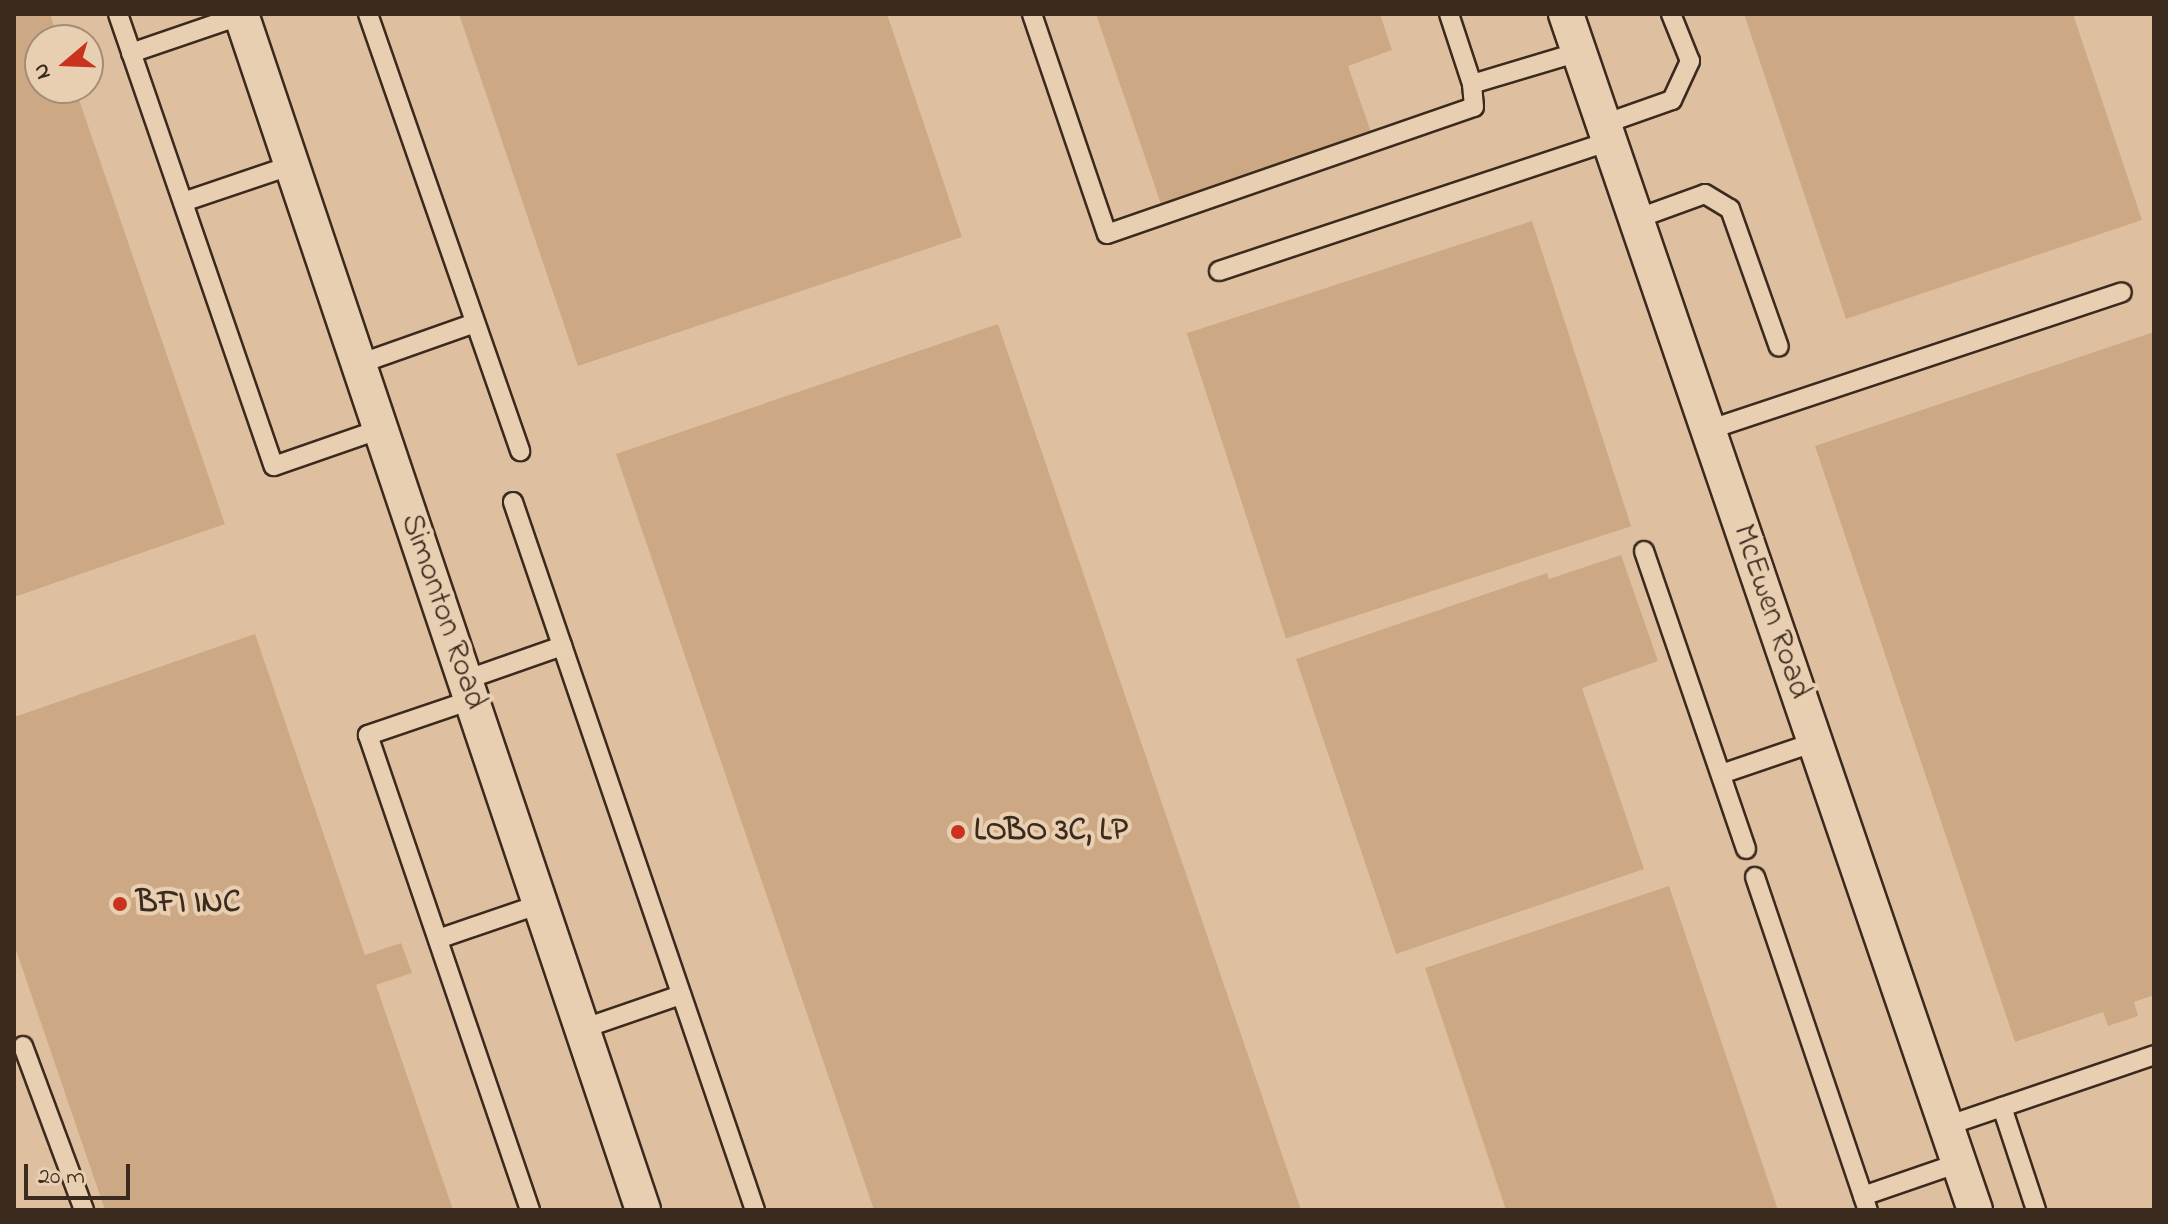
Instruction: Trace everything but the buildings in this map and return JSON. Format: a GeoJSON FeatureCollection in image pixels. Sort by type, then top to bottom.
{"type":"FeatureCollection","features":[{"type":"Feature","properties":{"kind":"street","name":"Simonton Road"},"geometry":{"type":"LineString","coordinates":[[242,14],[643,1210]]}},
{"type":"Feature","properties":{"kind":"street","name":"McEwen Road"},"geometry":{"type":"LineString","coordinates":[[1566,14],[1975,1210]]}},
{"type":"Feature","properties":{"kind":"lane"},"geometry":{"type":"LineString","coordinates":[[118,14],[274,466],[381,429]]}},
{"type":"Feature","properties":{"kind":"lane"},"geometry":{"type":"LineString","coordinates":[[131,53],[242,14]]}},
{"type":"Feature","properties":{"kind":"lane"},"geometry":{"type":"LineString","coordinates":[[368,14],[520,451]]}},
{"type":"Feature","properties":{"kind":"lane"},"geometry":{"type":"LineString","coordinates":[[1032,14],[1107,234],[1474,107],[1472,84],[1449,14]]}},
{"type":"Feature","properties":{"kind":"lane"},"geometry":{"type":"LineString","coordinates":[[1219,271],[1606,133],[1672,100],[1690,61],[1671,14]]}},
{"type":"Feature","properties":{"kind":"lane"},"geometry":{"type":"LineString","coordinates":[[1472,84],[1579,52]]}},
{"type":"Feature","properties":{"kind":"lane"},"geometry":{"type":"LineString","coordinates":[[183,202],[292,165]]}},
{"type":"Feature","properties":{"kind":"lane"},"geometry":{"type":"LineString","coordinates":[[1636,219],[1705,194],[1730,209],[1779,347]]}},
{"type":"Feature","properties":{"kind":"lane"},"geometry":{"type":"LineString","coordinates":[[1708,430],[2122,292]]}},
{"type":"Feature","properties":{"kind":"lane"},"geometry":{"type":"LineString","coordinates":[[359,364],[475,323]]}},
{"type":"Feature","properties":{"kind":"lane"},"geometry":{"type":"LineString","coordinates":[[513,502],[755,1210]]}},
{"type":"Feature","properties":{"kind":"lane"},"geometry":{"type":"LineString","coordinates":[[1644,551],[1746,849]]}},
{"type":"Feature","properties":{"kind":"lane"},"geometry":{"type":"LineString","coordinates":[[530,1210],[368,735],[562,646]]}},
{"type":"Feature","properties":{"kind":"lane"},"geometry":{"type":"LineString","coordinates":[[1721,774],[1815,742]]}},
{"type":"Feature","properties":{"kind":"lane"},"geometry":{"type":"LineString","coordinates":[[1755,877],[1866,1203],[1959,1163]]}},
{"type":"Feature","properties":{"kind":"lane"},"geometry":{"type":"LineString","coordinates":[[438,939],[540,904]]}},
{"type":"Feature","properties":{"kind":"lane"},"geometry":{"type":"LineString","coordinates":[[582,1029],[681,995]]}},
{"type":"Feature","properties":{"kind":"lane"},"geometry":{"type":"LineString","coordinates":[[23,1046],[84,1210]]}},
{"type":"Feature","properties":{"kind":"lane"},"geometry":{"type":"LineString","coordinates":[[1946,1126],[2154,1055]]}},
{"type":"Feature","properties":{"kind":"lane"},"geometry":{"type":"LineString","coordinates":[[2002,1107],[2036,1210]]}},
{"type":"Feature","properties":{"kind":"shaded area"},"geometry":{"type":"Polygon","coordinates":[[[14,14],[2154,14],[2154,1210],[14,1210],[14,14]]]}},
{"type":"Feature","properties":{"kind":"place","name":"LOBO 3C, LP"},"geometry":{"type":"Point","coordinates":[958,832]}},
{"type":"Feature","properties":{"kind":"place","name":"BFI INC"},"geometry":{"type":"Point","coordinates":[120,904]}}]}
